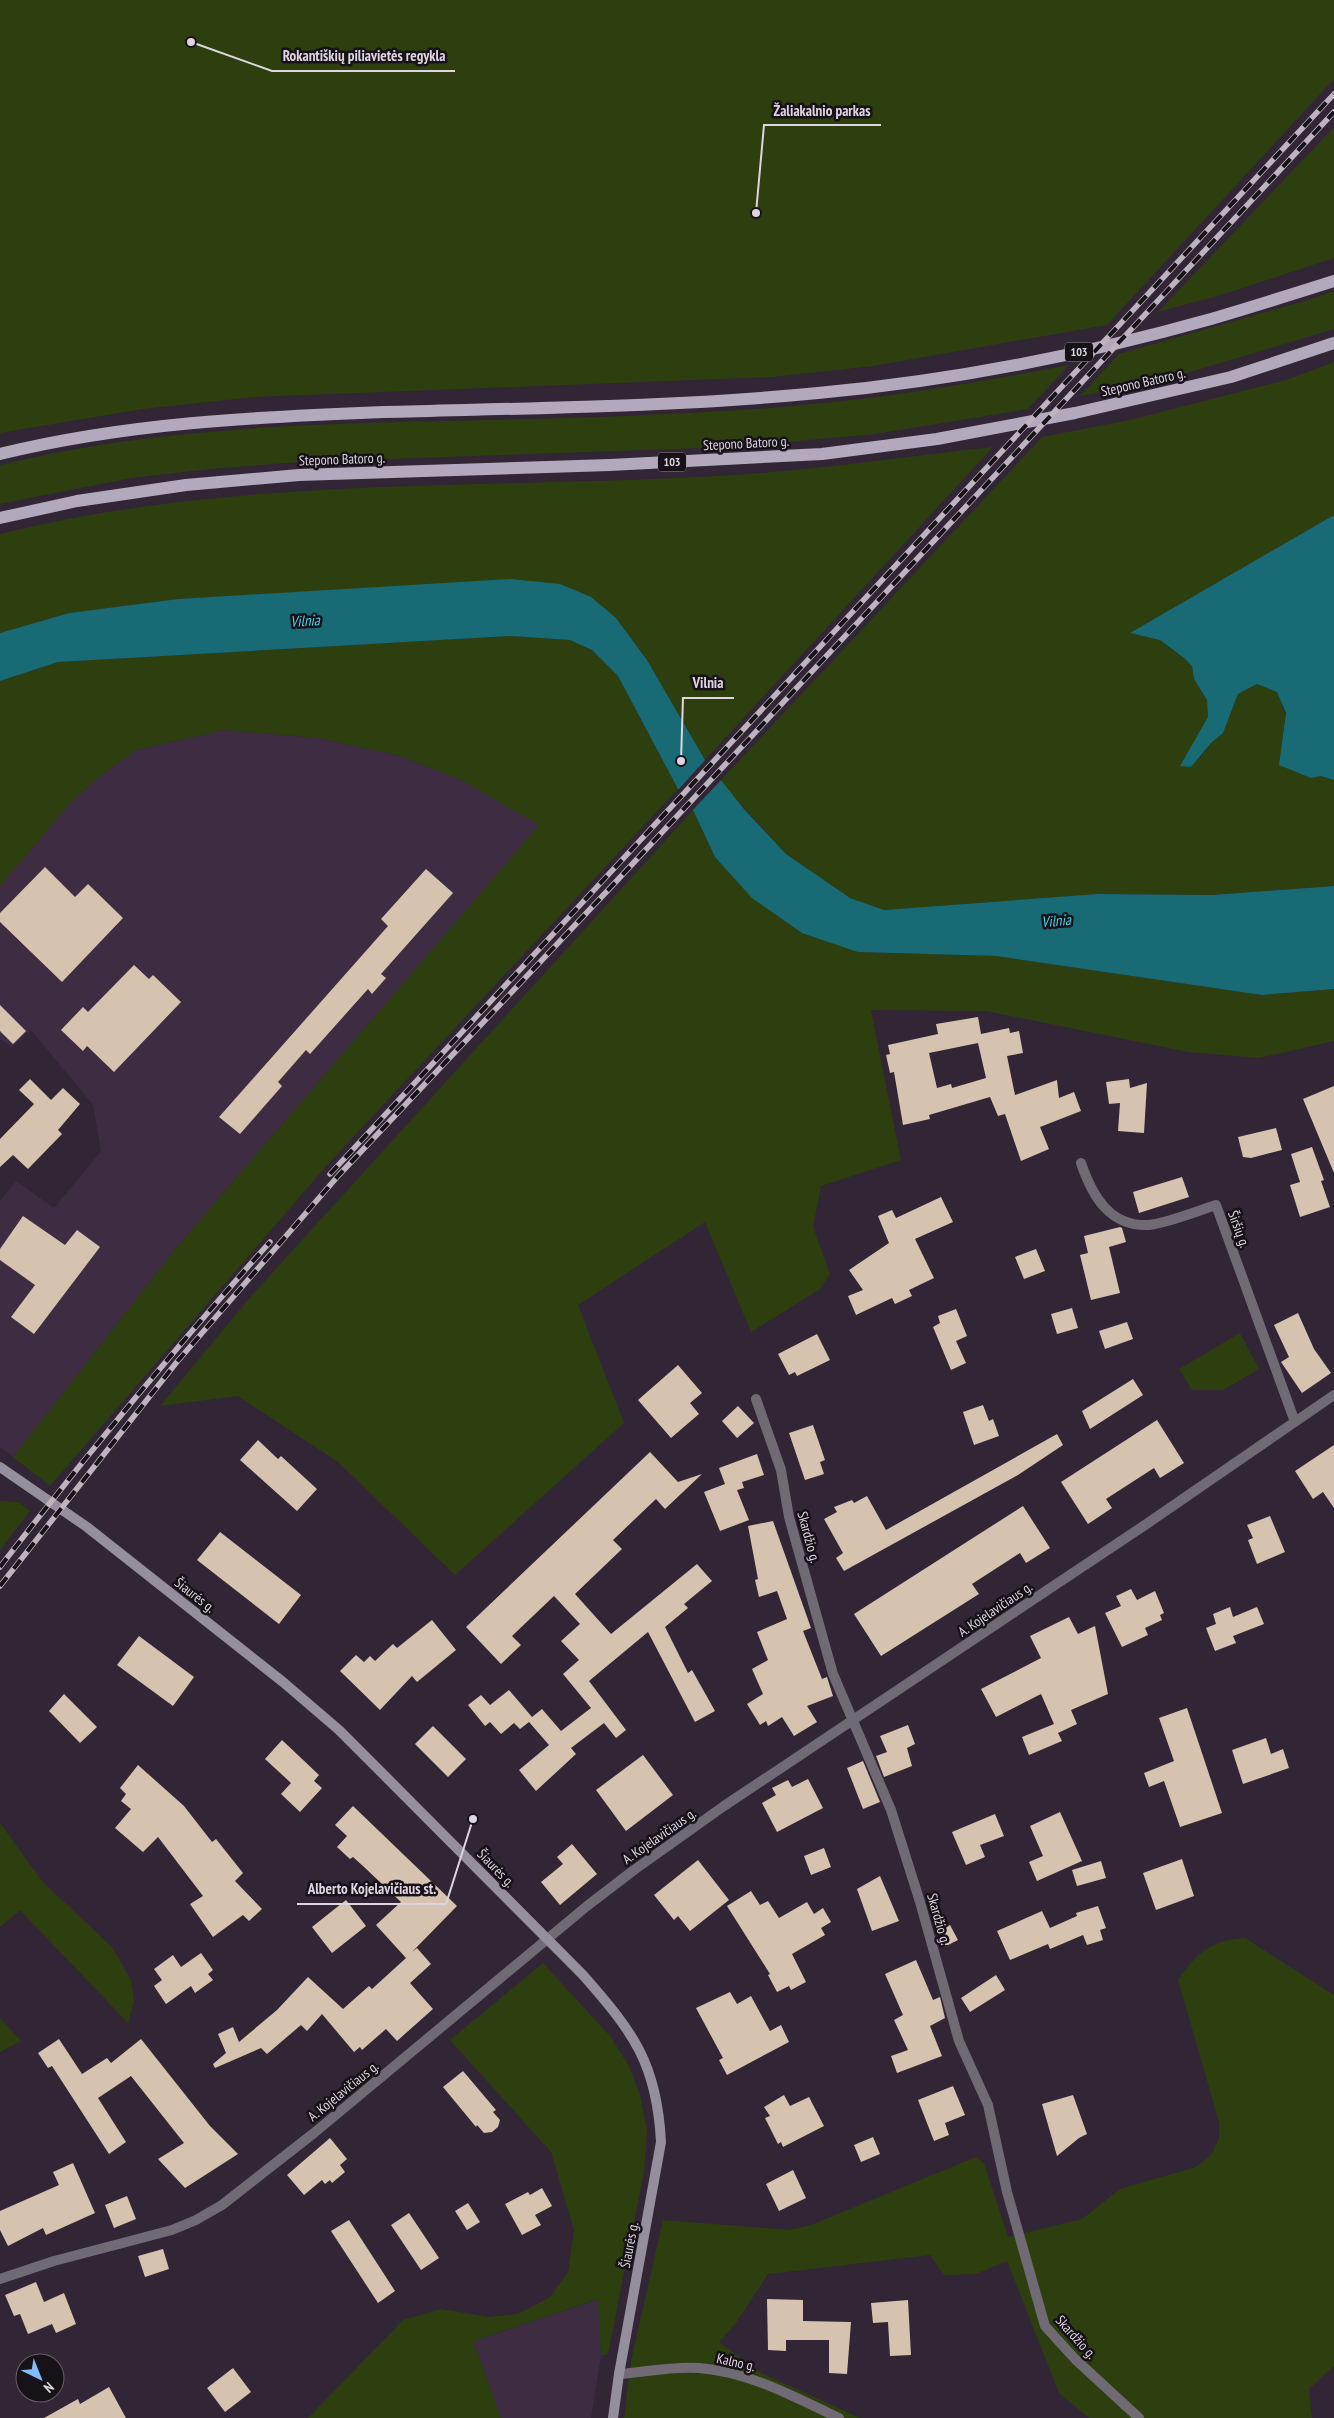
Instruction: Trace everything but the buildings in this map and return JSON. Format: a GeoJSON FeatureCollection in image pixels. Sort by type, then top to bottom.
{"type":"FeatureCollection","features":[{"type":"Feature","properties":{"kind":"main road","name":"103"},"geometry":{"type":"LineString","coordinates":[[0,454],[44,443],[128,429],[211,420],[697,401],[817,394],[913,382],[1074,353],[1210,319],[1334,281]]}},
{"type":"Feature","properties":{"kind":"main road","name":"Stepono Batoro g."},"geometry":{"type":"LineString","coordinates":[[0,518],[77,501],[186,485],[289,476],[610,465],[822,454],[937,439],[1075,413],[1232,377],[1334,343]]}},
{"type":"Feature","properties":{"kind":"main road","name":"Šiaurės g."},"geometry":{"type":"LineString","coordinates":[[0,1467],[86,1527],[290,1688],[383,1774],[548,1940],[617,2014],[638,2044],[648,2066],[659,2112],[661,2142],[618,2374],[613,2418]]}},
{"type":"Feature","properties":{"kind":"street","name":"Širšių g."},"geometry":{"type":"LineString","coordinates":[[1081,1163],[1095,1198],[1113,1215],[1126,1221],[1150,1225],[1216,1205],[1295,1422]]}},
{"type":"Feature","properties":{"kind":"street","name":"A. Kojelavičiaus g."},"geometry":{"type":"LineString","coordinates":[[0,2279],[54,2261],[172,2230],[196,2220],[222,2205],[322,2127],[634,1870],[1334,1395]]}},
{"type":"Feature","properties":{"kind":"street","name":"Skardžio g."},"geometry":{"type":"LineString","coordinates":[[756,1399],[781,1470],[789,1517],[833,1674],[851,1721],[867,1750],[891,1810],[920,1902],[959,2041],[988,2105],[1007,2192],[1045,2326],[1075,2359],[1139,2418]]}},
{"type":"Feature","properties":{"kind":"street","name":"Kalno g."},"geometry":{"type":"LineString","coordinates":[[618,2374],[697,2368],[730,2372],[761,2382],[839,2418]]}},
{"type":"Feature","properties":{"kind":"shaded area"},"geometry":{"type":"Polygon","coordinates":[[[224,730],[318,738],[400,756],[461,780],[540,824],[180,1243],[13,1457],[0,1447],[0,1201],[16,1181],[54,1208],[101,1151],[93,1105],[31,1030],[12,1047],[0,1039],[0,886],[71,802],[95,780],[136,750],[224,730]]]}},
{"type":"Feature","properties":{"kind":"shaded area"},"geometry":{"type":"Polygon","coordinates":[[[599,2299],[601,2356],[591,2418],[501,2418],[473,2341],[599,2299]]]}},
{"type":"Feature","properties":{"kind":"green space"},"geometry":{"type":"Polygon","coordinates":[[[0,0],[1334,0],[1334,79],[1107,325],[873,366],[772,377],[254,397],[143,409],[0,433],[0,0]]]}},
{"type":"Feature","properties":{"kind":"green space"},"geometry":{"type":"Polygon","coordinates":[[[1334,127],[1334,258],[1221,295],[1158,312],[1334,127]]]}},
{"type":"Feature","properties":{"kind":"green space"},"geometry":{"type":"Polygon","coordinates":[[[1334,291],[1334,329],[1164,380],[1080,396],[1119,354],[1334,291]]]}},
{"type":"Feature","properties":{"kind":"green space"},"geometry":{"type":"Polygon","coordinates":[[[1334,362],[1334,515],[1130,633],[1160,640],[1184,658],[1192,666],[1194,679],[1207,700],[1208,717],[1181,766],[1198,760],[1211,743],[1223,733],[1238,694],[1257,684],[1277,692],[1286,721],[1282,751],[1321,776],[1334,780],[1334,886],[1212,895],[1097,894],[884,910],[850,898],[786,854],[720,781],[1042,437],[1130,420],[1286,380],[1334,362]]]}},
{"type":"Feature","properties":{"kind":"green space"},"geometry":{"type":"Polygon","coordinates":[[[1069,365],[1028,409],[875,434],[732,447],[299,462],[211,469],[131,478],[0,504],[0,465],[77,449],[154,438],[310,425],[546,419],[718,412],[845,401],[973,382],[1069,365]]]}},
{"type":"Feature","properties":{"kind":"green space"},"geometry":{"type":"Polygon","coordinates":[[[993,447],[705,760],[647,660],[616,618],[331,591],[178,599],[69,613],[0,633],[0,534],[92,515],[185,501],[279,493],[749,474],[993,447]]]}},
{"type":"Feature","properties":{"kind":"green space"},"geometry":{"type":"Polygon","coordinates":[[[511,636],[570,640],[592,650],[618,676],[678,789],[328,1164],[50,1486],[13,1457],[180,1243],[539,825],[461,780],[400,756],[318,738],[224,730],[136,750],[95,780],[71,802],[0,886],[0,681],[58,662],[511,636]]]}},
{"type":"Feature","properties":{"kind":"green space"},"geometry":{"type":"Polygon","coordinates":[[[693,810],[715,857],[858,952],[996,956],[1262,995],[1334,989],[1334,1041],[1259,1058],[1188,1052],[986,1011],[871,1010],[901,1160],[821,1186],[813,1227],[830,1274],[820,1289],[751,1332],[705,1222],[578,1305],[624,1423],[455,1575],[338,1462],[238,1396],[160,1406],[253,1294],[693,810]]]}},
{"type":"Feature","properties":{"kind":"green space"},"geometry":{"type":"Polygon","coordinates":[[[1240,1333],[1259,1369],[1223,1390],[1192,1390],[1179,1369],[1240,1333]]]}},
{"type":"Feature","properties":{"kind":"green space"},"geometry":{"type":"Polygon","coordinates":[[[0,1501],[18,1502],[30,1511],[0,1550],[0,1501]]]}},
{"type":"Feature","properties":{"kind":"green space"},"geometry":{"type":"Polygon","coordinates":[[[0,1823],[42,1881],[112,1947],[131,1980],[134,2001],[128,2023],[20,1910],[0,1927],[0,1823]]]}},
{"type":"Feature","properties":{"kind":"green space"},"geometry":{"type":"Polygon","coordinates":[[[1245,1938],[1334,1995],[1334,2366],[1309,2389],[1312,2418],[1089,2418],[1059,2393],[1007,2261],[976,2274],[944,2275],[930,2255],[768,2274],[736,2323],[719,2342],[759,2372],[860,2418],[624,2418],[631,2361],[663,2220],[789,2230],[811,2225],[976,2157],[984,2163],[1008,2237],[1082,2219],[1120,2189],[1196,2167],[1212,2154],[1219,2138],[1219,2122],[1178,1980],[1192,1962],[1206,1950],[1223,1942],[1245,1938]]]}},
{"type":"Feature","properties":{"kind":"green space"},"geometry":{"type":"Polygon","coordinates":[[[543,1963],[610,2036],[629,2066],[640,2095],[647,2131],[644,2172],[608,2354],[601,2356],[598,2299],[473,2341],[501,2418],[308,2418],[403,2320],[441,2309],[489,2317],[518,2314],[550,2297],[568,2272],[574,2230],[551,2152],[450,2040],[543,1963]]]}},
{"type":"Feature","properties":{"kind":"green space"},"geometry":{"type":"Polygon","coordinates":[[[0,2018],[21,2041],[0,2052],[0,2018]]]}},
{"type":"Feature","properties":{"kind":"water"},"geometry":{"type":"Polygon","coordinates":[[[1334,515],[1334,780],[1321,776],[1311,778],[1279,765],[1286,713],[1277,692],[1257,684],[1238,694],[1223,733],[1211,743],[1191,767],[1180,766],[1208,717],[1207,700],[1194,679],[1192,666],[1184,658],[1160,640],[1130,633],[1334,515]]]}},
{"type":"Feature","properties":{"kind":"water"},"geometry":{"type":"Polygon","coordinates":[[[511,579],[560,584],[591,597],[616,618],[647,660],[705,760],[744,809],[786,854],[850,898],[884,910],[1097,894],[1212,895],[1334,886],[1334,989],[1262,995],[996,956],[858,952],[802,933],[752,898],[715,857],[693,810],[678,789],[618,676],[592,650],[570,640],[511,636],[58,662],[0,681],[0,633],[69,613],[178,599],[511,579]]]}},
{"type":"Feature","properties":{"kind":"pier"},"geometry":{"type":"Polygon","coordinates":[[[707,758],[722,779],[691,812],[677,791],[707,758]]]}},
{"type":"Feature","properties":{"kind":"railway"},"geometry":{"type":"LineString","coordinates":[[330,1174],[1334,94]]}},
{"type":"Feature","properties":{"kind":"railway"},"geometry":{"type":"LineString","coordinates":[[0,1586],[176,1363],[338,1176],[610,888],[1334,112]]}},
{"type":"Feature","properties":{"kind":"railway"},"geometry":{"type":"LineString","coordinates":[[0,1567],[132,1402],[270,1242]]}},
{"type":"Feature","properties":{"kind":"place","name":"Rokantiškių piliavietės regykla"},"geometry":{"type":"Point","coordinates":[191,42]}},
{"type":"Feature","properties":{"kind":"place","name":"Žaliakalnio parkas"},"geometry":{"type":"Point","coordinates":[756,213]}},
{"type":"Feature","properties":{"kind":"place","name":"Vilnia"},"geometry":{"type":"Point","coordinates":[681,761]}},
{"type":"Feature","properties":{"kind":"place","name":"Alberto Kojelavičiaus st."},"geometry":{"type":"Point","coordinates":[473,1819]}}]}
